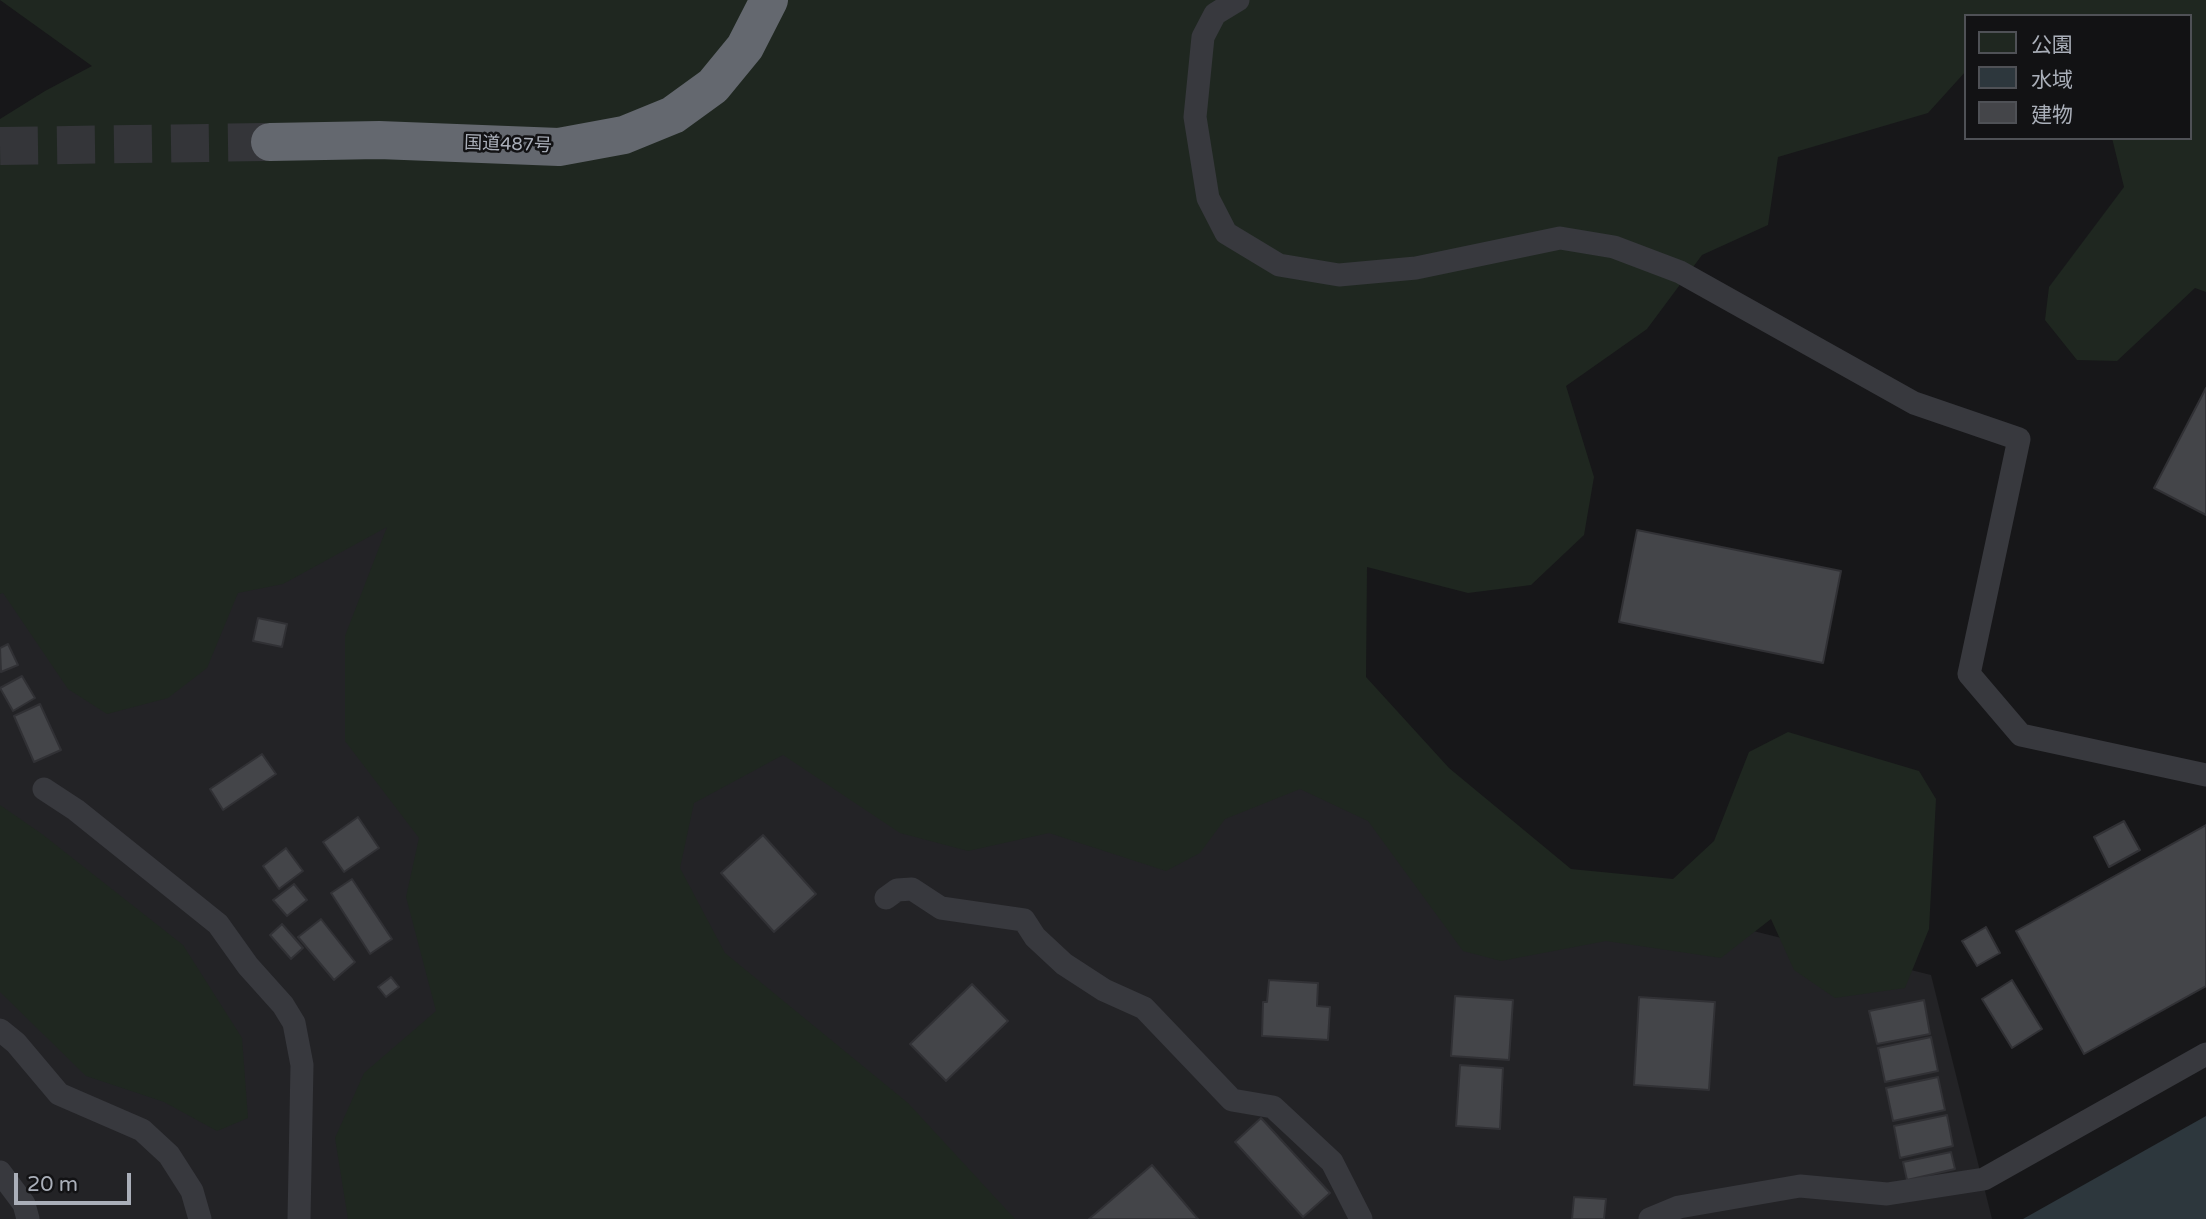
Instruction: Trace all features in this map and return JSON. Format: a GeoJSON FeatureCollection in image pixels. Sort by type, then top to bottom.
{"type":"FeatureCollection","features":[{"type":"Feature","properties":{"kind":"highway","name":"国道487号"},"geometry":{"type":"LineString","coordinates":[[270,142],[379,140],[559,147],[624,135],[673,115],[713,86],[745,47],[769,0]]}},
{"type":"Feature","properties":{"kind":"lane"},"geometry":{"type":"LineString","coordinates":[[1238,0],[1214,14],[1203,37],[1195,117],[1209,198],[1226,233],[1279,265],[1339,275],[1416,268],[1560,238],[1614,247],[1680,272],[1914,403],[2019,439],[1969,674],[2021,735],[2206,775]]}},
{"type":"Feature","properties":{"kind":"lane"},"geometry":{"type":"LineString","coordinates":[[44,789],[76,810],[218,923],[248,966],[283,1005],[294,1023],[302,1065],[299,1219]]}},
{"type":"Feature","properties":{"kind":"lane"},"geometry":{"type":"LineString","coordinates":[[886,898],[897,890],[912,889],[941,908],[1024,920],[1035,937],[1064,964],[1104,990],[1144,1008],[1232,1100],[1273,1107],[1332,1161],[1361,1219]]}},
{"type":"Feature","properties":{"kind":"lane"},"geometry":{"type":"LineString","coordinates":[[0,1030],[16,1044],[59,1094],[142,1130],[169,1155],[191,1191],[200,1219]]}},
{"type":"Feature","properties":{"kind":"lane"},"geometry":{"type":"LineString","coordinates":[[1650,1219],[1679,1207],[1800,1186],[1887,1194],[1984,1179],[2206,1054]]}},
{"type":"Feature","properties":{"kind":"lane"},"geometry":{"type":"LineString","coordinates":[[0,1172],[24,1204],[28,1219]]}},
{"type":"Feature","properties":{"kind":"shaded area"},"geometry":{"type":"Polygon","coordinates":[[[0,220],[1519,873],[1931,975],[1992,1219],[0,1219],[0,220]]]}},
{"type":"Feature","properties":{"kind":"green space"},"geometry":{"type":"Polygon","coordinates":[[[0,0],[2206,0],[2206,292],[2195,288],[2117,361],[2077,360],[2045,320],[2049,287],[2124,187],[2112,140],[2192,140],[2192,14],[1965,14],[1965,72],[1928,113],[1778,157],[1768,225],[1702,255],[1647,329],[1566,386],[1594,477],[1584,535],[1531,585],[1468,593],[1367,567],[1366,677],[1449,768],[1571,869],[1673,879],[1714,841],[1749,752],[1788,732],[1919,771],[1936,799],[1929,929],[1905,988],[1835,998],[1794,970],[1771,919],[1721,958],[1606,941],[1501,961],[1463,951],[1368,821],[1300,789],[1225,819],[1200,853],[1166,871],[1049,833],[968,851],[900,833],[783,755],[694,803],[680,868],[725,953],[908,1103],[1015,1219],[348,1219],[335,1138],[364,1073],[436,1011],[406,897],[419,838],[345,741],[345,636],[387,527],[283,584],[238,593],[207,668],[168,698],[107,714],[68,689],[3,593],[0,594],[0,119],[92,66],[0,0]]]}},
{"type":"Feature","properties":{"kind":"green space"},"geometry":{"type":"Polygon","coordinates":[[[0,805],[42,834],[183,945],[242,1038],[248,1118],[217,1131],[164,1102],[86,1076],[0,992],[0,805]]]}},
{"type":"Feature","properties":{"kind":"water"},"geometry":{"type":"Polygon","coordinates":[[[2206,1116],[2206,1219],[2023,1219],[2206,1116]]]}},
{"type":"Feature","properties":{"kind":"building"},"geometry":{"type":"Polygon","coordinates":[[[2206,388],[2206,515],[2154,488],[2206,388]]]}},
{"type":"Feature","properties":{"kind":"building"},"geometry":{"type":"Polygon","coordinates":[[[1637,530],[1841,571],[1823,663],[1619,622],[1637,530]]]}},
{"type":"Feature","properties":{"kind":"building"},"geometry":{"type":"Polygon","coordinates":[[[258,618],[287,624],[282,647],[253,641],[258,618]]]}},
{"type":"Feature","properties":{"kind":"building"},"geometry":{"type":"Polygon","coordinates":[[[8,644],[18,665],[1,672],[0,648],[8,644]]]}},
{"type":"Feature","properties":{"kind":"building"},"geometry":{"type":"Polygon","coordinates":[[[22,676],[35,698],[13,711],[0,688],[22,676]]]}},
{"type":"Feature","properties":{"kind":"building"},"geometry":{"type":"Polygon","coordinates":[[[40,704],[61,750],[34,762],[14,716],[40,704]]]}},
{"type":"Feature","properties":{"kind":"building"},"geometry":{"type":"Polygon","coordinates":[[[262,754],[276,774],[223,810],[210,789],[262,754]]]}},
{"type":"Feature","properties":{"kind":"building"},"geometry":{"type":"Polygon","coordinates":[[[358,817],[379,848],[344,872],[323,842],[358,817]]]}},
{"type":"Feature","properties":{"kind":"building"},"geometry":{"type":"Polygon","coordinates":[[[2124,821],[2140,850],[2109,867],[2094,837],[2124,821]]]}},
{"type":"Feature","properties":{"kind":"building"},"geometry":{"type":"Polygon","coordinates":[[[2206,825],[2206,986],[2084,1054],[2016,931],[2206,825]]]}},
{"type":"Feature","properties":{"kind":"building"},"geometry":{"type":"Polygon","coordinates":[[[763,835],[816,894],[774,932],[721,873],[763,835]]]}},
{"type":"Feature","properties":{"kind":"building"},"geometry":{"type":"Polygon","coordinates":[[[286,848],[303,871],[279,889],[263,866],[286,848]]]}},
{"type":"Feature","properties":{"kind":"building"},"geometry":{"type":"Polygon","coordinates":[[[352,879],[392,939],[370,954],[331,893],[352,879]]]}},
{"type":"Feature","properties":{"kind":"building"},"geometry":{"type":"Polygon","coordinates":[[[294,884],[307,900],[287,916],[273,900],[294,884]]]}},
{"type":"Feature","properties":{"kind":"building"},"geometry":{"type":"Polygon","coordinates":[[[321,919],[355,962],[334,980],[298,937],[321,919]]]}},
{"type":"Feature","properties":{"kind":"building"},"geometry":{"type":"Polygon","coordinates":[[[282,924],[303,948],[291,959],[270,935],[282,924]]]}},
{"type":"Feature","properties":{"kind":"building"},"geometry":{"type":"Polygon","coordinates":[[[1986,927],[2000,953],[1977,966],[1962,941],[1986,927]]]}},
{"type":"Feature","properties":{"kind":"building"},"geometry":{"type":"Polygon","coordinates":[[[391,977],[399,987],[386,997],[378,987],[391,977]]]}},
{"type":"Feature","properties":{"kind":"building"},"geometry":{"type":"Polygon","coordinates":[[[1269,980],[1318,983],[1317,1006],[1330,1007],[1328,1040],[1262,1036],[1263,1002],[1267,1002],[1269,980]]]}},
{"type":"Feature","properties":{"kind":"building"},"geometry":{"type":"Polygon","coordinates":[[[2012,980],[2042,1029],[2012,1048],[1982,999],[2012,980]]]}},
{"type":"Feature","properties":{"kind":"building"},"geometry":{"type":"Polygon","coordinates":[[[972,984],[1008,1021],[946,1081],[910,1044],[972,984]]]}},
{"type":"Feature","properties":{"kind":"building"},"geometry":{"type":"Polygon","coordinates":[[[1455,996],[1513,1000],[1509,1060],[1451,1056],[1455,996]]]}},
{"type":"Feature","properties":{"kind":"building"},"geometry":{"type":"Polygon","coordinates":[[[1639,997],[1715,1002],[1709,1090],[1634,1085],[1639,997]]]}},
{"type":"Feature","properties":{"kind":"building"},"geometry":{"type":"Polygon","coordinates":[[[1924,1000],[1930,1034],[1877,1044],[1869,1011],[1924,1000]]]}},
{"type":"Feature","properties":{"kind":"building"},"geometry":{"type":"Polygon","coordinates":[[[1931,1037],[1938,1071],[1885,1082],[1878,1048],[1931,1037]]]}},
{"type":"Feature","properties":{"kind":"building"},"geometry":{"type":"Polygon","coordinates":[[[1460,1065],[1503,1068],[1500,1129],[1456,1126],[1460,1065]]]}},
{"type":"Feature","properties":{"kind":"building"},"geometry":{"type":"Polygon","coordinates":[[[1938,1077],[1945,1110],[1893,1121],[1886,1088],[1938,1077]]]}},
{"type":"Feature","properties":{"kind":"building"},"geometry":{"type":"Polygon","coordinates":[[[1947,1115],[1953,1146],[1900,1158],[1894,1126],[1947,1115]]]}},
{"type":"Feature","properties":{"kind":"building"},"geometry":{"type":"Polygon","coordinates":[[[1261,1118],[1330,1193],[1303,1217],[1235,1142],[1261,1118]]]}},
{"type":"Feature","properties":{"kind":"building"},"geometry":{"type":"Polygon","coordinates":[[[1951,1152],[1955,1169],[1907,1180],[1903,1162],[1951,1152]]]}},
{"type":"Feature","properties":{"kind":"building"},"geometry":{"type":"Polygon","coordinates":[[[1152,1165],[1198,1219],[1089,1219],[1152,1165]]]}},
{"type":"Feature","properties":{"kind":"building"},"geometry":{"type":"Polygon","coordinates":[[[1574,1197],[1606,1199],[1604,1219],[1572,1219],[1574,1197]]]}},
{"type":"Feature","properties":{"kind":"tunnel"},"geometry":{"type":"LineString","coordinates":[[0,146],[270,142]]}}]}
